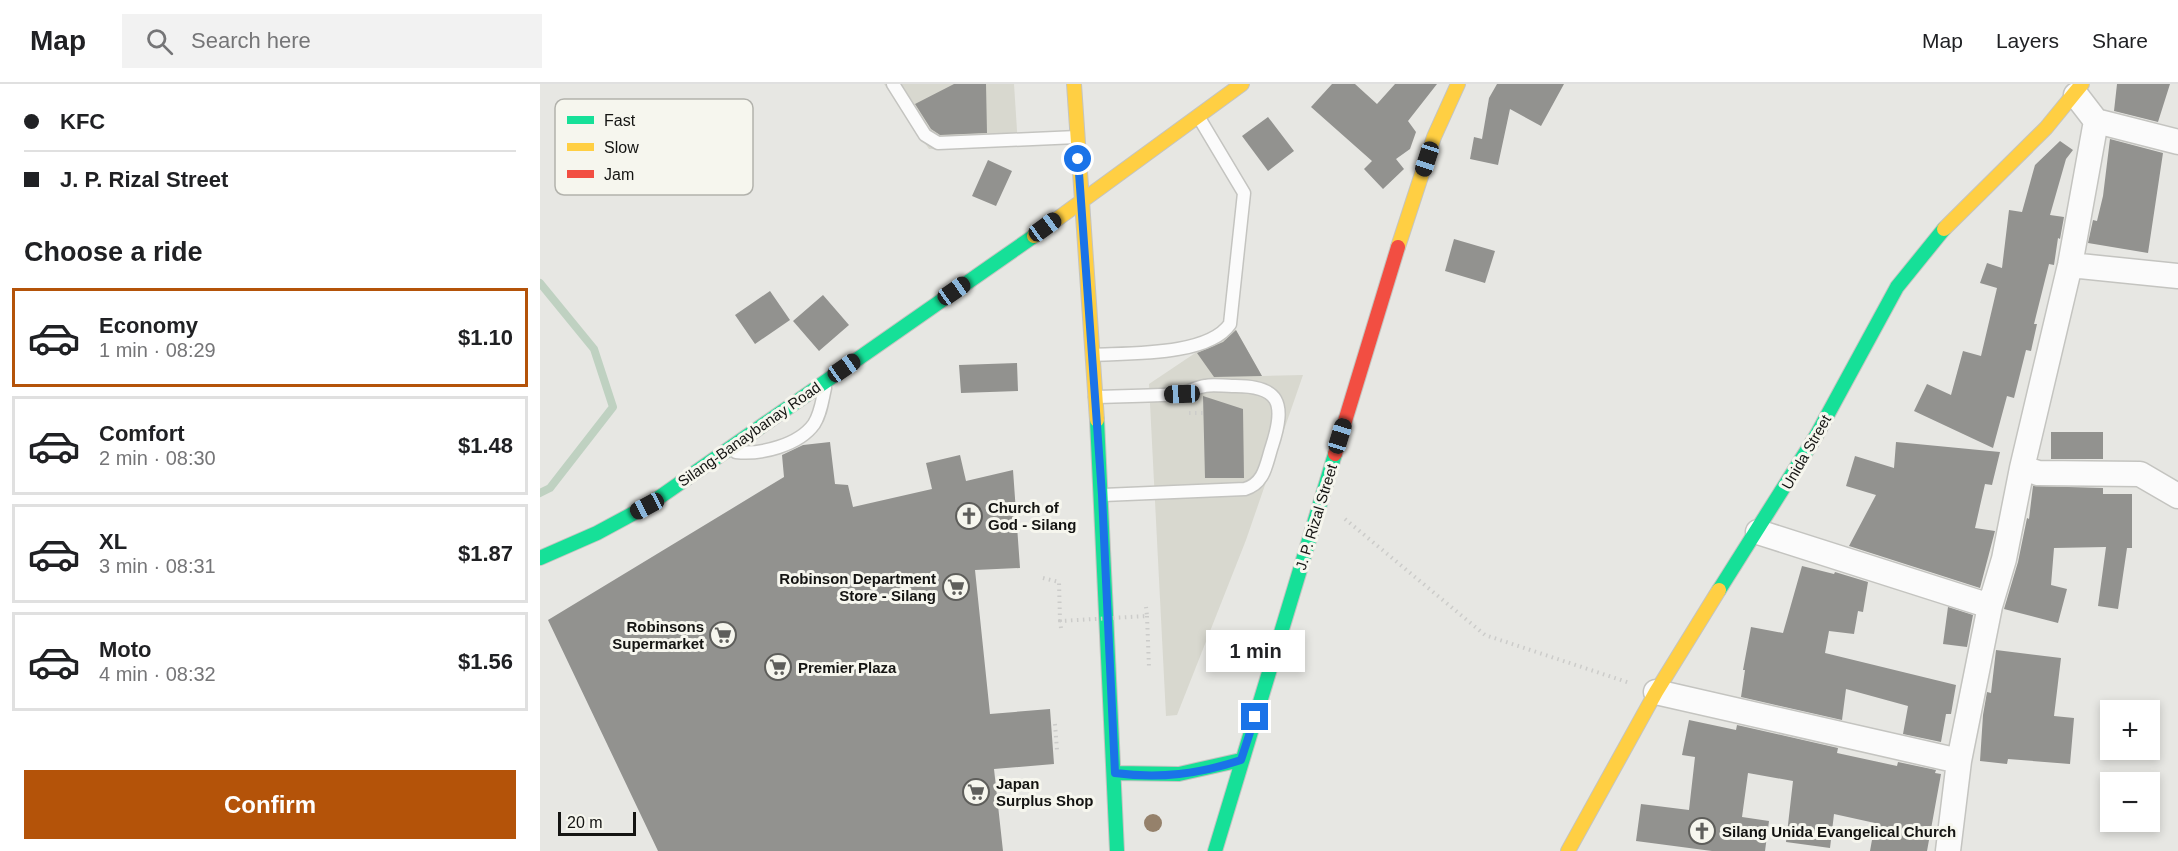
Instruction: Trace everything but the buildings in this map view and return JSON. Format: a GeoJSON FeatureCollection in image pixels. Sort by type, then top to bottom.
{"type":"FeatureCollection","features":[{"type":"Feature","properties":{"kind":"main road"},"geometry":{"type":"LineString","coordinates":[[1074,84],[1080,202],[1102,495],[1117,851]]}},
{"type":"Feature","properties":{"kind":"main road","name":"Silang-Banaybanay Road"},"geometry":{"type":"LineString","coordinates":[[540,558],[597,533],[647,506],[1080,202],[1242,84]]}},
{"type":"Feature","properties":{"kind":"main road","name":"J. P. Rizal Street"},"geometry":{"type":"LineString","coordinates":[[1215,851],[1392,264],[1434,137],[1458,84]]}},
{"type":"Feature","properties":{"kind":"main road","name":"Unida Street"},"geometry":{"type":"LineString","coordinates":[[1568,851],[1656,692],[1816,436],[1897,287],[1952,219],[2046,128],[2079,89]]}},
{"type":"Feature","properties":{"kind":"main road"},"geometry":{"type":"LineString","coordinates":[[1115,773],[1166,777],[1209,771],[1241,760]]}},
{"type":"Feature","properties":{"kind":"street"},"geometry":{"type":"LineString","coordinates":[[1948,851],[1959,761],[1990,606],[2004,560],[2022,468],[2070,265],[2096,120],[2079,89]]}},
{"type":"Feature","properties":{"kind":"street"},"geometry":{"type":"LineString","coordinates":[[2096,120],[2178,142]]}},
{"type":"Feature","properties":{"kind":"street"},"geometry":{"type":"LineString","coordinates":[[2070,265],[2178,276]]}},
{"type":"Feature","properties":{"kind":"street"},"geometry":{"type":"LineString","coordinates":[[2022,468],[2038,473],[2140,474],[2178,496]]}},
{"type":"Feature","properties":{"kind":"street"},"geometry":{"type":"LineString","coordinates":[[1758,532],[1990,606]]}},
{"type":"Feature","properties":{"kind":"street"},"geometry":{"type":"LineString","coordinates":[[1656,692],[1959,761]]}},
{"type":"Feature","properties":{"kind":"lane"},"geometry":{"type":"LineString","coordinates":[[893,84],[925,135],[938,143],[1077,137]]}},
{"type":"Feature","properties":{"kind":"lane"},"geometry":{"type":"LineString","coordinates":[[1091,355],[1179,348],[1209,341],[1222,333],[1230,324],[1244,193],[1198,116]]}},
{"type":"Feature","properties":{"kind":"lane"},"geometry":{"type":"LineString","coordinates":[[726,451],[751,454],[775,448],[802,435],[813,426],[821,411],[826,381]]}},
{"type":"Feature","properties":{"kind":"lane"},"geometry":{"type":"LineString","coordinates":[[1094,398],[1182,394],[1204,386],[1252,385],[1265,389],[1275,397],[1280,406],[1281,421],[1261,479],[1254,486],[1245,489],[1102,495]]}},
{"type":"Feature","properties":{"kind":"path"},"geometry":{"type":"LineString","coordinates":[[1182,412],[1203,412]]}},
{"type":"Feature","properties":{"kind":"path"},"geometry":{"type":"LineString","coordinates":[[1321,500],[1485,636],[1656,692]]}},
{"type":"Feature","properties":{"kind":"path"},"geometry":{"type":"LineString","coordinates":[[1043,578],[1059,582],[1061,628]]}},
{"type":"Feature","properties":{"kind":"path"},"geometry":{"type":"LineString","coordinates":[[1146,607],[1149,667]]}},
{"type":"Feature","properties":{"kind":"path"},"geometry":{"type":"LineString","coordinates":[[1060,621],[1147,616]]}},
{"type":"Feature","properties":{"kind":"path"},"geometry":{"type":"LineString","coordinates":[[1055,724],[1057,750]]}},
{"type":"Feature","properties":{"kind":"shaded area"},"geometry":{"type":"Polygon","coordinates":[[[884,84],[1014,84],[1018,146],[929,149],[884,84]]]}},
{"type":"Feature","properties":{"kind":"shaded area"},"geometry":{"type":"Polygon","coordinates":[[[1234,327],[1262,376],[1303,375],[1246,540],[1177,715],[1166,716],[1149,384],[1234,327]]]}},
{"type":"Feature","properties":{"kind":"waterway"},"geometry":{"type":"LineString","coordinates":[[540,283],[594,349],[613,407],[550,488],[540,493]]}},
{"type":"Feature","properties":{"kind":"traffic: fast"},"geometry":{"type":"LineString","coordinates":[[1719,590],[1816,436],[1897,287],[1944,229]]}},
{"type":"Feature","properties":{"kind":"traffic: fast"},"geometry":{"type":"LineString","coordinates":[[540,558],[597,533],[647,506],[1034,236]]}},
{"type":"Feature","properties":{"kind":"traffic: fast"},"geometry":{"type":"LineString","coordinates":[[1097,420],[1117,851]]}},
{"type":"Feature","properties":{"kind":"traffic: fast"},"geometry":{"type":"LineString","coordinates":[[1215,851],[1335,454]]}},
{"type":"Feature","properties":{"kind":"traffic: fast"},"geometry":{"type":"LineString","coordinates":[[1115,773],[1179,774],[1241,760]]}},
{"type":"Feature","properties":{"kind":"traffic: slow"},"geometry":{"type":"LineString","coordinates":[[1074,84],[1097,420]]}},
{"type":"Feature","properties":{"kind":"traffic: slow"},"geometry":{"type":"LineString","coordinates":[[1034,236],[1242,84]]}},
{"type":"Feature","properties":{"kind":"traffic: slow"},"geometry":{"type":"LineString","coordinates":[[1398,247],[1434,137],[1458,84]]}},
{"type":"Feature","properties":{"kind":"traffic: slow"},"geometry":{"type":"LineString","coordinates":[[1944,229],[2046,128],[2082,84]]}},
{"type":"Feature","properties":{"kind":"traffic: slow"},"geometry":{"type":"LineString","coordinates":[[1568,851],[1656,692],[1719,590]]}},
{"type":"Feature","properties":{"kind":"traffic: jam"},"geometry":{"type":"LineString","coordinates":[[1335,454],[1398,247]]}},
{"type":"Feature","properties":{"kind":"place","name":"Church of God - Silang"},"geometry":{"type":"Point","coordinates":[969,516]}},
{"type":"Feature","properties":{"kind":"place","name":"Robinson Department Store - Silang"},"geometry":{"type":"Point","coordinates":[956,587]}},
{"type":"Feature","properties":{"kind":"place","name":"Robinsons Supermarket"},"geometry":{"type":"Point","coordinates":[723,635]}},
{"type":"Feature","properties":{"kind":"place","name":"Premier Plaza"},"geometry":{"type":"Point","coordinates":[778,667]}},
{"type":"Feature","properties":{"kind":"place","name":"Japan Surplus Shop"},"geometry":{"type":"Point","coordinates":[976,792]}},
{"type":"Feature","properties":{"kind":"place","name":"Silang Unida Evangelical Church"},"geometry":{"type":"Point","coordinates":[1702,831]}},
{"type":"Feature","properties":{"kind":"route"},"geometry":{"type":"LineString","coordinates":[[1078,159],[1102,495],[1115,773],[1166,777],[1209,771],[1241,760],[1255,717]]}}]}
